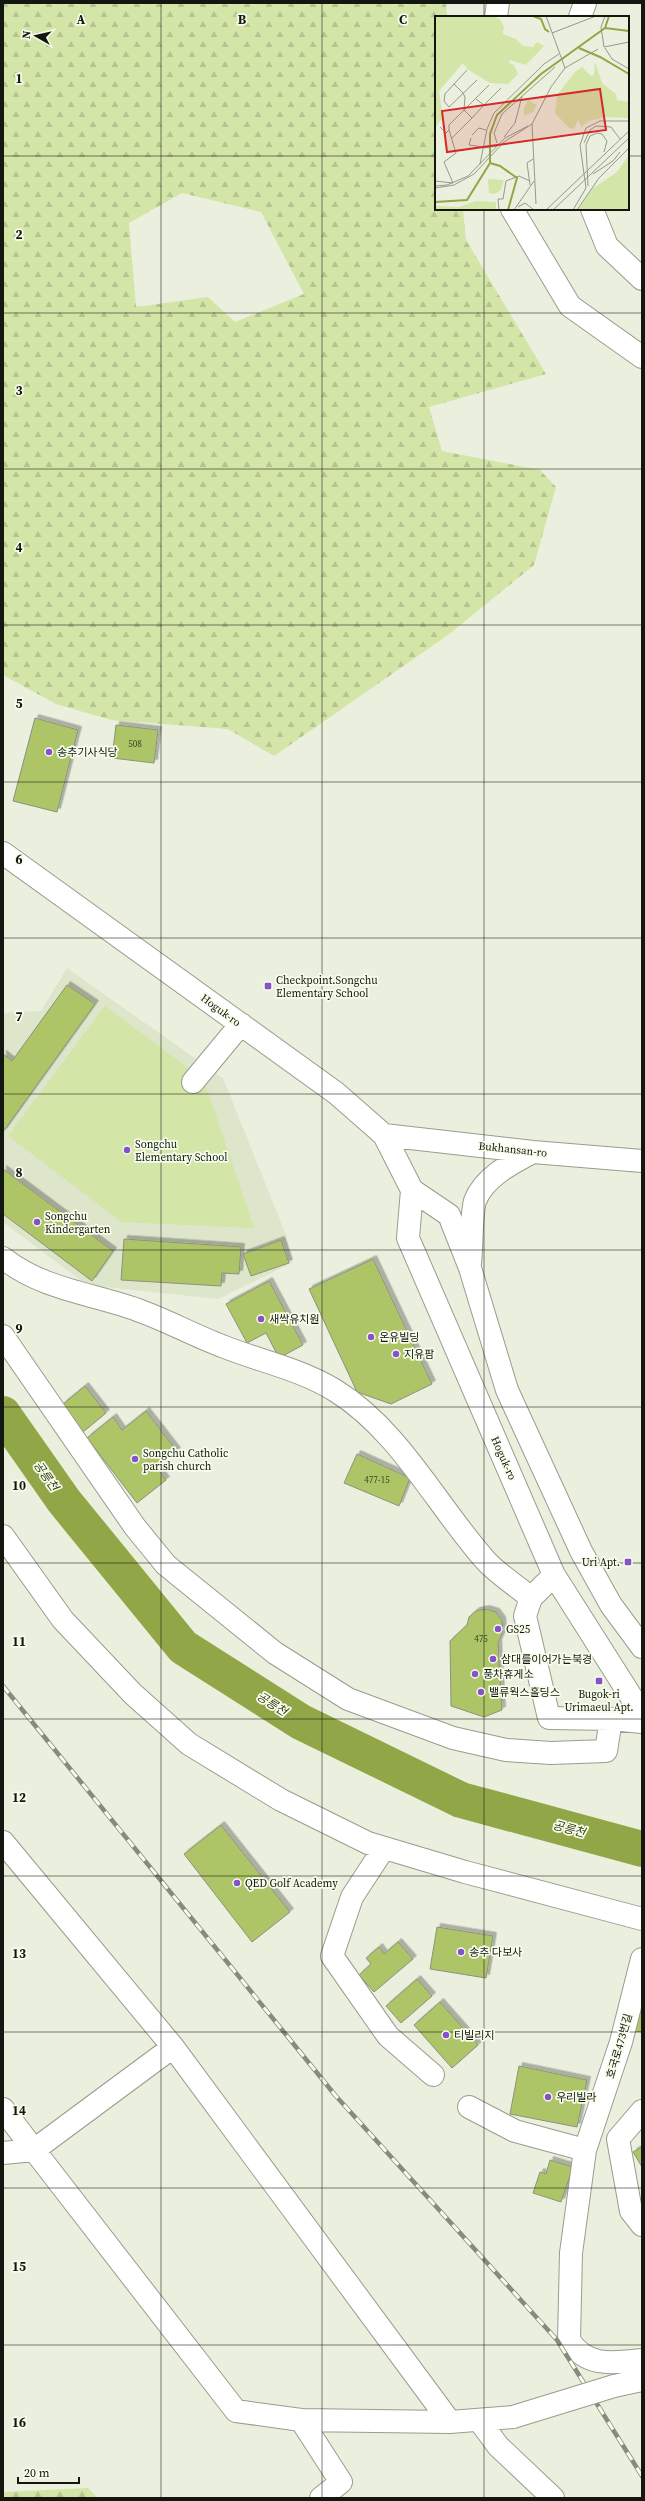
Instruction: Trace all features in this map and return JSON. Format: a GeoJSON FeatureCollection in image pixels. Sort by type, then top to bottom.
{"type":"FeatureCollection","features":[{"type":"Feature","properties":{"kind":"main road"},"geometry":{"type":"LineString","coordinates":[[496,16],[498,3]]}},
{"type":"Feature","properties":{"kind":"main road"},"geometry":{"type":"LineString","coordinates":[[580,16],[585,3]]}},
{"type":"Feature","properties":{"kind":"main road"},"geometry":{"type":"LineString","coordinates":[[513,210],[570,306],[642,357]]}},
{"type":"Feature","properties":{"kind":"main road"},"geometry":{"type":"LineString","coordinates":[[592,210],[607,246],[642,279]]}},
{"type":"Feature","properties":{"kind":"main road","name":"Hoguk-ro"},"geometry":{"type":"LineString","coordinates":[[3,853],[336,1093],[384,1135],[412,1190],[448,1215],[470,1268],[507,1390],[581,1551],[611,1605],[642,1647]]}},
{"type":"Feature","properties":{"kind":"main road"},"geometry":{"type":"LineString","coordinates":[[193,1082],[241,1024]]}},
{"type":"Feature","properties":{"kind":"main road","name":"Bukhansan-ro"},"geometry":{"type":"LineString","coordinates":[[384,1135],[533,1152],[642,1161]]}},
{"type":"Feature","properties":{"kind":"main road"},"geometry":{"type":"LineString","coordinates":[[470,1268],[475,1201],[488,1182],[505,1166],[533,1152]]}},
{"type":"Feature","properties":{"kind":"main road","name":"Hoguk-ro"},"geometry":{"type":"LineString","coordinates":[[412,1190],[408,1238],[554,1575],[632,1698],[642,1709]]}},
{"type":"Feature","properties":{"kind":"main road"},"geometry":{"type":"LineString","coordinates":[[3,1258],[11,1264],[52,1286],[159,1318],[222,1346],[292,1370],[336,1391],[372,1420],[418,1472],[487,1562],[531,1598]]}},
{"type":"Feature","properties":{"kind":"main road"},"geometry":{"type":"LineString","coordinates":[[3,1336],[134,1527],[166,1565],[251,1636],[295,1667],[348,1699],[453,1738],[506,1750],[551,1753],[606,1751],[611,1719]]}},
{"type":"Feature","properties":{"kind":"main road"},"geometry":{"type":"LineString","coordinates":[[3,1536],[63,1620],[133,1694],[189,1744],[281,1800],[368,1843],[642,1919]]}},
{"type":"Feature","properties":{"kind":"main road"},"geometry":{"type":"LineString","coordinates":[[554,1575],[531,1598],[525,1616],[549,1718],[611,1719],[642,1722]]}},
{"type":"Feature","properties":{"kind":"main road"},"geometry":{"type":"LineString","coordinates":[[3,1842],[173,2048],[450,2422]]}},
{"type":"Feature","properties":{"kind":"main road"},"geometry":{"type":"LineString","coordinates":[[384,1848],[352,1897],[332,1956],[388,2036],[433,2075]]}},
{"type":"Feature","properties":{"kind":"main road","name":"호국로473번길"},"geometry":{"type":"LineString","coordinates":[[642,1959],[621,2042],[585,2150],[571,2253],[569,2340],[575,2350],[586,2357],[608,2364],[642,2360]]}},
{"type":"Feature","properties":{"kind":"main road"},"geometry":{"type":"LineString","coordinates":[[3,2153],[34,2150],[173,2048]]}},
{"type":"Feature","properties":{"kind":"main road"},"geometry":{"type":"LineString","coordinates":[[469,2107],[515,2132],[585,2150]]}},
{"type":"Feature","properties":{"kind":"main road"},"geometry":{"type":"LineString","coordinates":[[3,2109],[236,2411],[301,2420],[450,2422],[479,2420],[513,2417],[614,2386],[642,2380]]}},
{"type":"Feature","properties":{"kind":"main road"},"geometry":{"type":"LineString","coordinates":[[642,2111],[618,2139],[631,2212],[642,2225]]}},
{"type":"Feature","properties":{"kind":"main road"},"geometry":{"type":"LineString","coordinates":[[301,2420],[341,2482],[321,2498]]}},
{"type":"Feature","properties":{"kind":"main road"},"geometry":{"type":"LineString","coordinates":[[479,2420],[498,2446],[553,2498]]}},
{"type":"Feature","properties":{"kind":"shaded area","name":"Songchu Elementary School"},"geometry":{"type":"Polygon","coordinates":[[[67,968],[223,1078],[286,1235],[292,1263],[218,1299],[87,1285],[3,1222],[3,1013],[41,1011],[67,968]]]}},
{"type":"Feature","properties":{"kind":"green space"},"geometry":{"type":"Polygon","coordinates":[[[3,3],[446,3],[447,16],[435,16],[435,210],[463,210],[466,240],[546,374],[429,407],[442,451],[540,470],[556,487],[534,565],[448,635],[274,756],[228,729],[111,720],[56,704],[3,675],[3,3]],[[182,193],[129,223],[136,307],[208,297],[235,322],[304,294],[261,212],[182,193]]]}},
{"type":"Feature","properties":{"kind":"green space"},"geometry":{"type":"Polygon","coordinates":[[[105,1006],[204,1080],[254,1228],[122,1222],[8,1136],[105,1006]]]}},
{"type":"Feature","properties":{"kind":"green space"},"geometry":{"type":"Polygon","coordinates":[[[88,2488],[98,2498],[3,2498],[3,2492],[88,2488]]]}},
{"type":"Feature","properties":{"kind":"building","name":"송추기사식당"},"geometry":{"type":"Polygon","coordinates":[[[35,718],[78,730],[57,812],[13,801],[35,718]]]}},
{"type":"Feature","properties":{"kind":"building"},"geometry":{"type":"Polygon","coordinates":[[[116,725],[158,730],[154,763],[112,758],[116,725]]]}},
{"type":"Feature","properties":{"kind":"building"},"geometry":{"type":"Polygon","coordinates":[[[67,985],[95,1004],[3,1132],[3,1054],[12,1061],[67,985]]]}},
{"type":"Feature","properties":{"kind":"building"},"geometry":{"type":"Polygon","coordinates":[[[3,1169],[113,1251],[92,1281],[3,1214],[3,1169]]]}},
{"type":"Feature","properties":{"kind":"building"},"geometry":{"type":"Polygon","coordinates":[[[124,1239],[241,1247],[239,1274],[222,1273],[221,1286],[121,1280],[124,1239]]]}},
{"type":"Feature","properties":{"kind":"building"},"geometry":{"type":"Polygon","coordinates":[[[281,1240],[289,1263],[251,1276],[243,1254],[281,1240]]]}},
{"type":"Feature","properties":{"kind":"building","name":"온유빌딩"},"geometry":{"type":"Polygon","coordinates":[[[373,1259],[432,1384],[391,1404],[357,1392],[309,1289],[373,1259]]]}},
{"type":"Feature","properties":{"kind":"building","name":"새싹유치원"},"geometry":{"type":"Polygon","coordinates":[[[269,1281],[303,1345],[279,1358],[266,1333],[247,1343],[226,1304],[269,1281]]]}},
{"type":"Feature","properties":{"kind":"building"},"geometry":{"type":"Polygon","coordinates":[[[85,1386],[106,1413],[83,1432],[63,1404],[85,1386]]]}},
{"type":"Feature","properties":{"kind":"building","name":"Songchu Catholic parish church"},"geometry":{"type":"Polygon","coordinates":[[[146,1411],[177,1451],[156,1467],[166,1480],[137,1503],[87,1438],[113,1417],[122,1430],[146,1411]]]}},
{"type":"Feature","properties":{"kind":"building"},"geometry":{"type":"Polygon","coordinates":[[[357,1454],[410,1478],[399,1506],[344,1483],[357,1454]]]}},
{"type":"Feature","properties":{"kind":"building","name":"풍차휴게소"},"geometry":{"type":"Polygon","coordinates":[[[486,1609],[496,1612],[502,1620],[503,1632],[498,1643],[502,1710],[484,1717],[451,1706],[450,1641],[467,1625],[469,1617],[476,1611],[486,1609]]]}},
{"type":"Feature","properties":{"kind":"building","name":"QED Golf Academy"},"geometry":{"type":"Polygon","coordinates":[[[221,1825],[290,1912],[252,1942],[184,1854],[221,1825]]]}},
{"type":"Feature","properties":{"kind":"building","name":"송추 다보사"},"geometry":{"type":"Polygon","coordinates":[[[437,1927],[493,1936],[486,1978],[430,1969],[437,1927]]]}},
{"type":"Feature","properties":{"kind":"building"},"geometry":{"type":"Polygon","coordinates":[[[398,1942],[413,1959],[374,1992],[359,1975],[371,1964],[366,1958],[379,1947],[384,1954],[398,1942]]]}},
{"type":"Feature","properties":{"kind":"building"},"geometry":{"type":"Polygon","coordinates":[[[417,1979],[432,1996],[401,2023],[386,2006],[417,1979]]]}},
{"type":"Feature","properties":{"kind":"building"},"geometry":{"type":"Polygon","coordinates":[[[642,1996],[642,2032],[635,2031],[642,1996]]]}},
{"type":"Feature","properties":{"kind":"building","name":"티빌리지"},"geometry":{"type":"Polygon","coordinates":[[[440,2002],[478,2045],[452,2068],[414,2025],[440,2002]]]}},
{"type":"Feature","properties":{"kind":"building","name":"우리빌라"},"geometry":{"type":"Polygon","coordinates":[[[519,2066],[587,2080],[577,2127],[510,2114],[519,2066]]]}},
{"type":"Feature","properties":{"kind":"building"},"geometry":{"type":"Polygon","coordinates":[[[642,2147],[642,2167],[633,2152],[642,2147]]]}},
{"type":"Feature","properties":{"kind":"building"},"geometry":{"type":"Polygon","coordinates":[[[550,2160],[573,2167],[561,2202],[533,2193],[540,2172],[546,2174],[550,2160]]]}},
{"type":"Feature","properties":{"kind":"waterway","name":"공릉천"},"geometry":{"type":"LineString","coordinates":[[3,1414],[64,1501],[183,1647],[301,1722],[461,1800],[642,1849]]}},
{"type":"Feature","properties":{"kind":"railway"},"geometry":{"type":"LineString","coordinates":[[3,1686],[335,2095],[557,2340],[642,2476]]}},
{"type":"Feature","properties":{"kind":"place","name":"송추기사식당"},"geometry":{"type":"Point","coordinates":[49,752]}},
{"type":"Feature","properties":{"kind":"place","name":"Checkpoint.Songchu Elementary School"},"geometry":{"type":"Point","coordinates":[268,986]}},
{"type":"Feature","properties":{"kind":"place","name":"Songchu Elementary School"},"geometry":{"type":"Point","coordinates":[127,1150]}},
{"type":"Feature","properties":{"kind":"place","name":"Songchu Kindergarten"},"geometry":{"type":"Point","coordinates":[37,1222]}},
{"type":"Feature","properties":{"kind":"place","name":"새싹유치원"},"geometry":{"type":"Point","coordinates":[261,1319]}},
{"type":"Feature","properties":{"kind":"place","name":"온유빌딩"},"geometry":{"type":"Point","coordinates":[371,1337]}},
{"type":"Feature","properties":{"kind":"place","name":"지유팜"},"geometry":{"type":"Point","coordinates":[396,1354]}},
{"type":"Feature","properties":{"kind":"place","name":"Songchu Catholic parish church"},"geometry":{"type":"Point","coordinates":[135,1459]}},
{"type":"Feature","properties":{"kind":"place","name":"Uri Apt."},"geometry":{"type":"Point","coordinates":[628,1562]}},
{"type":"Feature","properties":{"kind":"place","name":"GS25"},"geometry":{"type":"Point","coordinates":[498,1629]}},
{"type":"Feature","properties":{"kind":"place","name":"삼대를이어가는북경"},"geometry":{"type":"Point","coordinates":[493,1659]}},
{"type":"Feature","properties":{"kind":"place","name":"풍차휴게소"},"geometry":{"type":"Point","coordinates":[475,1674]}},
{"type":"Feature","properties":{"kind":"place","name":"Bugok-ri Urimaeul Apt."},"geometry":{"type":"Point","coordinates":[599,1681]}},
{"type":"Feature","properties":{"kind":"place","name":"밸류웍스홀딩스"},"geometry":{"type":"Point","coordinates":[481,1692]}},
{"type":"Feature","properties":{"kind":"place","name":"QED Golf Academy"},"geometry":{"type":"Point","coordinates":[237,1883]}},
{"type":"Feature","properties":{"kind":"place","name":"송추 다보사"},"geometry":{"type":"Point","coordinates":[461,1952]}},
{"type":"Feature","properties":{"kind":"place","name":"티빌리지"},"geometry":{"type":"Point","coordinates":[446,2035]}},
{"type":"Feature","properties":{"kind":"place","name":"우리빌라"},"geometry":{"type":"Point","coordinates":[548,2097]}}]}
